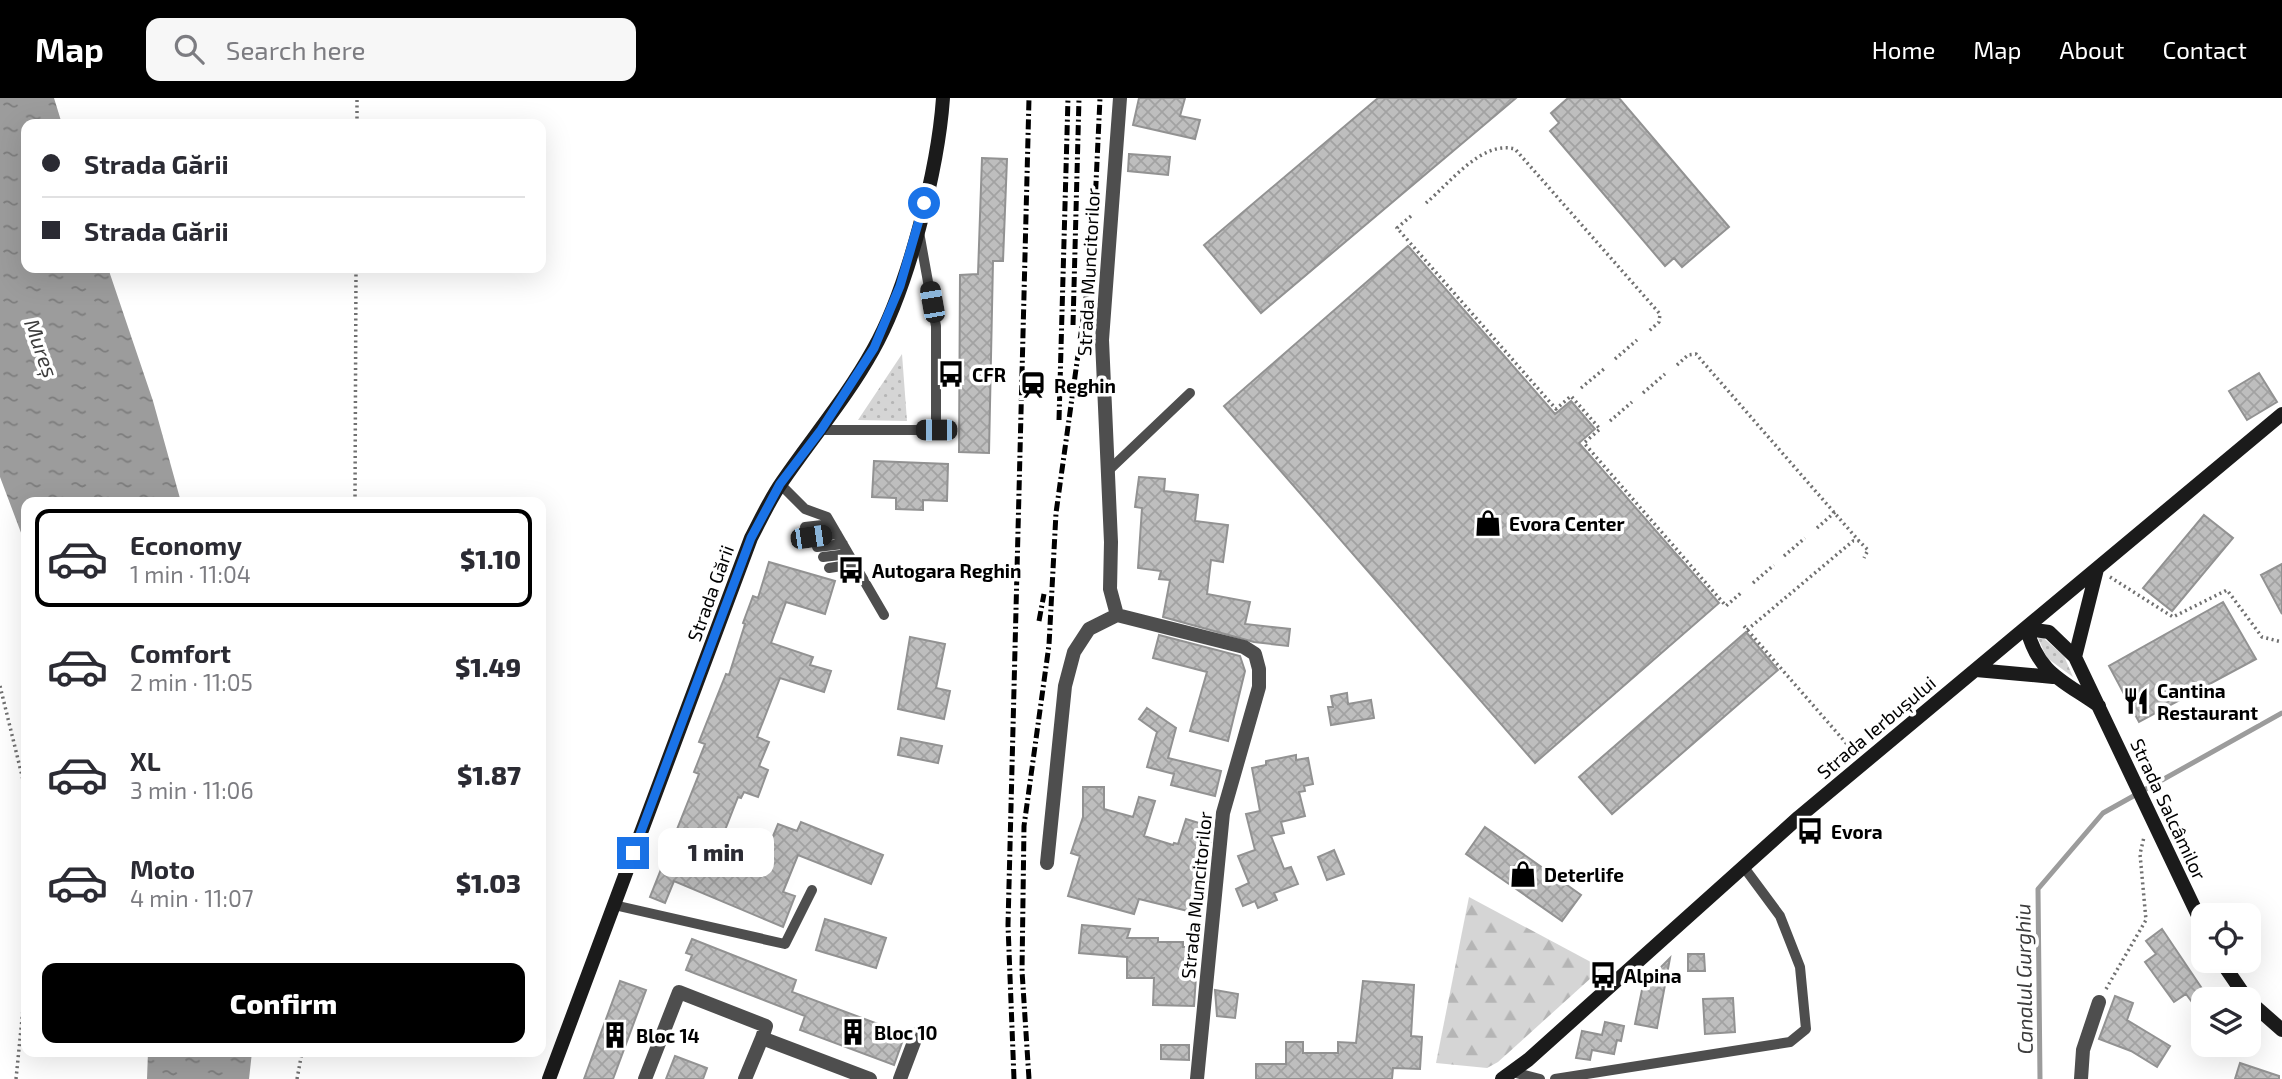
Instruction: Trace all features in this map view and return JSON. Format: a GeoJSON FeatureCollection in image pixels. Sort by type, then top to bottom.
{"type":"FeatureCollection","features":[{"type":"Feature","properties":{"kind":"main road","name":"Strada Gării"},"geometry":{"type":"LineString","coordinates":[[549,1079],[751,538],[780,484],[821,430],[874,348],[919,228],[941,128],[943,98]]}},
{"type":"Feature","properties":{"kind":"main road","name":"Strada Ierbușului"},"geometry":{"type":"LineString","coordinates":[[1507,1075],[1743,866],[2282,414]]}},
{"type":"Feature","properties":{"kind":"main road"},"geometry":{"type":"LineString","coordinates":[[2075,657],[2097,569]]}},
{"type":"Feature","properties":{"kind":"main road"},"geometry":{"type":"LineString","coordinates":[[2027,629],[2038,660],[2053,677],[2101,708]]}},
{"type":"Feature","properties":{"kind":"main road","name":"Strada Salcâmilor"},"geometry":{"type":"LineString","coordinates":[[2027,629],[2049,632],[2075,657],[2192,903]]}},
{"type":"Feature","properties":{"kind":"main road"},"geometry":{"type":"LineString","coordinates":[[1976,670],[2053,677]]}},
{"type":"Feature","properties":{"kind":"main road"},"geometry":{"type":"LineString","coordinates":[[2261,1011],[2282,1030]]}},
{"type":"Feature","properties":{"kind":"street","name":"Strada Muncitorilor"},"geometry":{"type":"LineString","coordinates":[[1120,98],[1102,341],[1110,589],[1116,615],[1244,647],[1255,654],[1259,669],[1259,687],[1223,813],[1197,1079]]}},
{"type":"Feature","properties":{"kind":"street"},"geometry":{"type":"LineString","coordinates":[[1047,863],[1065,686],[1074,652],[1089,629],[1116,615]]}},
{"type":"Feature","properties":{"kind":"street"},"geometry":{"type":"LineString","coordinates":[[645,1079],[679,992],[766,1026],[744,1079]]}},
{"type":"Feature","properties":{"kind":"street"},"geometry":{"type":"LineString","coordinates":[[2081,1079],[2083,1050],[2099,1002]]}},
{"type":"Feature","properties":{"kind":"street"},"geometry":{"type":"LineString","coordinates":[[900,1079],[916,1034]]}},
{"type":"Feature","properties":{"kind":"street"},"geometry":{"type":"LineString","coordinates":[[762,1038],[870,1079]]}},
{"type":"Feature","properties":{"kind":"lane"},"geometry":{"type":"LineString","coordinates":[[821,430],[936,430],[936,326],[919,228]]}},
{"type":"Feature","properties":{"kind":"lane"},"geometry":{"type":"LineString","coordinates":[[1108,471],[1190,393]]}},
{"type":"Feature","properties":{"kind":"lane"},"geometry":{"type":"LineString","coordinates":[[780,484],[805,509],[822,513],[831,524],[884,615]]}},
{"type":"Feature","properties":{"kind":"lane"},"geometry":{"type":"LineString","coordinates":[[805,527],[831,524]]}},
{"type":"Feature","properties":{"kind":"lane"},"geometry":{"type":"LineString","coordinates":[[811,537],[837,534]]}},
{"type":"Feature","properties":{"kind":"lane"},"geometry":{"type":"LineString","coordinates":[[817,547],[843,544]]}},
{"type":"Feature","properties":{"kind":"lane"},"geometry":{"type":"LineString","coordinates":[[823,557],[848,554]]}},
{"type":"Feature","properties":{"kind":"lane"},"geometry":{"type":"LineString","coordinates":[[829,568],[854,564]]}},
{"type":"Feature","properties":{"kind":"lane"},"geometry":{"type":"LineString","coordinates":[[1555,1079],[1790,1042],[1806,1029],[1800,967],[1780,916],[1743,866]]}},
{"type":"Feature","properties":{"kind":"lane"},"geometry":{"type":"LineString","coordinates":[[614,905],[785,944],[812,890]]}},
{"type":"Feature","properties":{"kind":"lane"},"geometry":{"type":"LineString","coordinates":[[1507,1075],[1539,1079]]}},
{"type":"Feature","properties":{"kind":"path"},"geometry":{"type":"LineString","coordinates":[[357,98],[357,119]]}},
{"type":"Feature","properties":{"kind":"path"},"geometry":{"type":"LineString","coordinates":[[1426,203],[1494,147],[1515,149],[1660,314],[1660,322],[1649,331]]}},
{"type":"Feature","properties":{"kind":"path"},"geometry":{"type":"LineString","coordinates":[[1411,216],[1397,228],[1556,410],[1571,396],[1584,414],[1600,429],[1584,443],[1726,606],[1742,593]]}},
{"type":"Feature","properties":{"kind":"path"},"geometry":{"type":"LineString","coordinates":[[355,497],[356,273]]}},
{"type":"Feature","properties":{"kind":"path"},"geometry":{"type":"LineString","coordinates":[[1615,359],[1637,341]]}},
{"type":"Feature","properties":{"kind":"path"},"geometry":{"type":"LineString","coordinates":[[1677,365],[1688,355],[1696,354],[1868,550],[1864,558]]}},
{"type":"Feature","properties":{"kind":"path"},"geometry":{"type":"LineString","coordinates":[[1581,388],[1604,369]]}},
{"type":"Feature","properties":{"kind":"path"},"geometry":{"type":"LineString","coordinates":[[1643,393],[1665,374]]}},
{"type":"Feature","properties":{"kind":"path"},"geometry":{"type":"LineString","coordinates":[[1610,421],[1632,402]]}},
{"type":"Feature","properties":{"kind":"path"},"geometry":{"type":"LineString","coordinates":[[1817,528],[1835,512]]}},
{"type":"Feature","properties":{"kind":"path"},"geometry":{"type":"LineString","coordinates":[[1784,556],[1805,538]]}},
{"type":"Feature","properties":{"kind":"path"},"geometry":{"type":"LineString","coordinates":[[1854,754],[1745,628],[1853,541],[1859,541]]}},
{"type":"Feature","properties":{"kind":"path"},"geometry":{"type":"LineString","coordinates":[[1753,583],[1774,565]]}},
{"type":"Feature","properties":{"kind":"path"},"geometry":{"type":"LineString","coordinates":[[2097,569],[2173,617],[2227,590],[2262,637],[2282,642]]}},
{"type":"Feature","properties":{"kind":"path"},"geometry":{"type":"LineString","coordinates":[[0,686],[21,772]]}},
{"type":"Feature","properties":{"kind":"path"},"geometry":{"type":"LineString","coordinates":[[2099,1002],[2146,920],[2140,854],[2150,815]]}},
{"type":"Feature","properties":{"kind":"path"},"geometry":{"type":"LineString","coordinates":[[16,1079],[21,1029]]}},
{"type":"Feature","properties":{"kind":"path"},"geometry":{"type":"LineString","coordinates":[[297,1079],[301,1057]]}},
{"type":"Feature","properties":{"kind":"green space"},"geometry":{"type":"Polygon","coordinates":[[[902,354],[907,421],[858,420],[902,354]]]}},
{"type":"Feature","properties":{"kind":"green space"},"geometry":{"type":"Polygon","coordinates":[[[2040,635],[2064,656],[2073,677],[2047,658],[2038,638],[2040,635]]]}},
{"type":"Feature","properties":{"kind":"green space"},"geometry":{"type":"Polygon","coordinates":[[[1469,897],[1602,968],[1498,1062],[1487,1068],[1436,1063],[1469,897]]]}},
{"type":"Feature","properties":{"kind":"water","name":"Mureș"},"geometry":{"type":"Polygon","coordinates":[[[0,98],[54,98],[60,119],[21,119],[21,273],[110,273],[153,401],[180,497],[21,497],[21,533],[0,477],[0,98]]]}},
{"type":"Feature","properties":{"kind":"water"},"geometry":{"type":"Polygon","coordinates":[[[148,1057],[251,1057],[249,1079],[147,1079],[148,1057]]]}},
{"type":"Feature","properties":{"kind":"building"},"geometry":{"type":"Polygon","coordinates":[[[1139,98],[1185,98],[1180,116],[1200,120],[1195,139],[1133,125],[1139,98]]]}},
{"type":"Feature","properties":{"kind":"building"},"geometry":{"type":"Polygon","coordinates":[[[1378,98],[1516,98],[1261,313],[1204,245],[1378,98]]]}},
{"type":"Feature","properties":{"kind":"building"},"geometry":{"type":"Polygon","coordinates":[[[1568,98],[1619,98],[1729,227],[1682,267],[1674,258],[1665,266],[1550,131],[1559,123],[1551,113],[1568,98]]]}},
{"type":"Feature","properties":{"kind":"building"},"geometry":{"type":"Polygon","coordinates":[[[1129,154],[1170,157],[1168,175],[1128,171],[1129,154]]]}},
{"type":"Feature","properties":{"kind":"building"},"geometry":{"type":"Polygon","coordinates":[[[982,158],[1007,159],[1003,261],[993,261],[989,453],[959,452],[960,275],[978,274],[982,158]]]}},
{"type":"Feature","properties":{"kind":"building","name":"Evora Center"},"geometry":{"type":"Polygon","coordinates":[[[1408,246],[1555,414],[1571,401],[1595,429],[1579,443],[1719,603],[1535,763],[1224,406],[1408,246]]]}},
{"type":"Feature","properties":{"kind":"building"},"geometry":{"type":"Polygon","coordinates":[[[2259,373],[2277,402],[2247,420],[2229,391],[2259,373]]]}},
{"type":"Feature","properties":{"kind":"building"},"geometry":{"type":"Polygon","coordinates":[[[874,461],[948,464],[947,501],[923,500],[923,510],[896,509],[896,498],[872,497],[874,461]]]}},
{"type":"Feature","properties":{"kind":"building"},"geometry":{"type":"Polygon","coordinates":[[[1139,477],[1165,479],[1164,491],[1198,495],[1195,521],[1228,525],[1223,562],[1211,560],[1207,594],[1250,602],[1245,624],[1290,629],[1288,646],[1254,642],[1163,617],[1170,580],[1159,579],[1161,571],[1138,568],[1142,508],[1135,507],[1139,477]]]}},
{"type":"Feature","properties":{"kind":"building"},"geometry":{"type":"Polygon","coordinates":[[[2204,515],[2233,538],[2172,611],[2143,588],[2204,515]]]}},
{"type":"Feature","properties":{"kind":"building"},"geometry":{"type":"Polygon","coordinates":[[[769,562],[835,581],[825,614],[786,602],[771,643],[813,657],[810,665],[831,671],[824,692],[780,678],[757,737],[769,742],[759,766],[768,770],[758,797],[744,792],[741,798],[738,797],[718,848],[761,865],[778,824],[797,831],[801,822],[883,855],[871,884],[798,855],[783,892],[795,896],[783,927],[674,881],[665,903],[650,897],[699,774],[694,772],[705,744],[699,742],[726,674],[729,675],[745,624],[743,623],[753,596],[758,598],[769,562]]]}},
{"type":"Feature","properties":{"kind":"building"},"geometry":{"type":"Polygon","coordinates":[[[2282,564],[2282,614],[2261,575],[2282,564]]]}},
{"type":"Feature","properties":{"kind":"building"},"geometry":{"type":"Polygon","coordinates":[[[2223,602],[2256,659],[2139,722],[2109,666],[2223,602]]]}},
{"type":"Feature","properties":{"kind":"building"},"geometry":{"type":"Polygon","coordinates":[[[1746,632],[1778,670],[1612,814],[1579,777],[1746,632]]]}},
{"type":"Feature","properties":{"kind":"building"},"geometry":{"type":"Polygon","coordinates":[[[1159,635],[1240,656],[1245,671],[1228,741],[1190,731],[1207,672],[1153,658],[1159,635]]]}},
{"type":"Feature","properties":{"kind":"building"},"geometry":{"type":"Polygon","coordinates":[[[910,637],[945,644],[936,688],[950,691],[944,719],[898,709],[910,637]]]}},
{"type":"Feature","properties":{"kind":"building"},"geometry":{"type":"Polygon","coordinates":[[[1347,693],[1348,704],[1371,700],[1374,718],[1331,725],[1328,707],[1333,707],[1331,696],[1347,693]]]}},
{"type":"Feature","properties":{"kind":"building"},"geometry":{"type":"Polygon","coordinates":[[[1147,708],[1176,728],[1168,758],[1221,771],[1215,796],[1171,785],[1174,774],[1147,767],[1157,732],[1139,719],[1147,708]]]}},
{"type":"Feature","properties":{"kind":"building"},"geometry":{"type":"Polygon","coordinates":[[[901,738],[942,746],[938,763],[898,755],[901,738]]]}},
{"type":"Feature","properties":{"kind":"building"},"geometry":{"type":"Polygon","coordinates":[[[1296,755],[1296,760],[1308,758],[1313,784],[1304,786],[1305,791],[1299,792],[1305,816],[1281,822],[1284,833],[1271,836],[1284,869],[1291,867],[1298,884],[1274,893],[1277,900],[1258,908],[1255,901],[1243,906],[1236,889],[1249,883],[1238,856],[1255,850],[1246,814],[1260,811],[1252,768],[1266,765],[1266,761],[1296,755]]]}},
{"type":"Feature","properties":{"kind":"building"},"geometry":{"type":"Polygon","coordinates":[[[1083,787],[1104,787],[1104,809],[1133,817],[1139,797],[1155,801],[1144,836],[1173,845],[1178,844],[1186,819],[1212,827],[1207,874],[1196,913],[1139,899],[1134,914],[1068,896],[1080,856],[1071,853],[1083,817],[1083,787]]]}},
{"type":"Feature","properties":{"kind":"building","name":"Deterlife"},"geometry":{"type":"Polygon","coordinates":[[[1485,827],[1581,895],[1562,921],[1466,854],[1485,827]]]}},
{"type":"Feature","properties":{"kind":"building"},"geometry":{"type":"Polygon","coordinates":[[[1334,850],[1344,874],[1327,880],[1318,857],[1334,850]]]}},
{"type":"Feature","properties":{"kind":"building"},"geometry":{"type":"Polygon","coordinates":[[[825,919],[886,938],[876,968],[816,950],[825,919]]]}},
{"type":"Feature","properties":{"kind":"building"},"geometry":{"type":"Polygon","coordinates":[[[1082,925],[1130,929],[1127,938],[1158,938],[1158,942],[1183,942],[1183,947],[1190,947],[1190,962],[1197,962],[1194,1006],[1153,1005],[1154,978],[1127,978],[1127,957],[1079,953],[1082,925]]]}},
{"type":"Feature","properties":{"kind":"building"},"geometry":{"type":"Polygon","coordinates":[[[2162,929],[2201,987],[2191,987],[2191,1001],[2186,994],[2174,1002],[2145,962],[2156,954],[2146,941],[2162,929]]]}},
{"type":"Feature","properties":{"kind":"building"},"geometry":{"type":"Polygon","coordinates":[[[692,939],[796,980],[792,992],[905,1034],[894,1065],[800,1030],[805,1016],[686,970],[692,955],[686,953],[692,939]]]}},
{"type":"Feature","properties":{"kind":"building"},"geometry":{"type":"Polygon","coordinates":[[[1688,954],[1704,954],[1705,971],[1688,971],[1688,954]]]}},
{"type":"Feature","properties":{"kind":"building"},"geometry":{"type":"Polygon","coordinates":[[[1670,958],[1657,1028],[1635,1024],[1643,985],[1670,958]]]}},
{"type":"Feature","properties":{"kind":"building","name":"Bloc 14"},"geometry":{"type":"Polygon","coordinates":[[[620,981],[646,990],[613,1079],[584,1079],[620,981]]]}},
{"type":"Feature","properties":{"kind":"building"},"geometry":{"type":"Polygon","coordinates":[[[1363,981],[1414,985],[1411,1036],[1422,1037],[1420,1069],[1393,1068],[1392,1079],[1256,1079],[1256,1064],[1286,1064],[1286,1042],[1303,1042],[1303,1053],[1338,1053],[1338,1042],[1356,1043],[1363,981]]]}},
{"type":"Feature","properties":{"kind":"building"},"geometry":{"type":"Polygon","coordinates":[[[1215,990],[1238,994],[1235,1018],[1217,1016],[1215,990]]]}},
{"type":"Feature","properties":{"kind":"building"},"geometry":{"type":"Polygon","coordinates":[[[2115,996],[2133,1003],[2127,1020],[2170,1046],[2157,1067],[2131,1051],[2099,1039],[2115,996]]]}},
{"type":"Feature","properties":{"kind":"building"},"geometry":{"type":"Polygon","coordinates":[[[1733,998],[1735,1032],[1705,1034],[1703,999],[1733,998]]]}},
{"type":"Feature","properties":{"kind":"building"},"geometry":{"type":"Polygon","coordinates":[[[1605,1022],[1624,1026],[1621,1041],[1617,1040],[1614,1054],[1592,1050],[1590,1060],[1576,1058],[1582,1031],[1602,1035],[1605,1022]]]}},
{"type":"Feature","properties":{"kind":"building"},"geometry":{"type":"Polygon","coordinates":[[[1161,1045],[1189,1045],[1189,1060],[1161,1059],[1161,1045]]]}},
{"type":"Feature","properties":{"kind":"building"},"geometry":{"type":"Polygon","coordinates":[[[675,1056],[707,1068],[703,1079],[666,1079],[675,1056]]]}},
{"type":"Feature","properties":{"kind":"building"},"geometry":{"type":"Polygon","coordinates":[[[2240,1063],[2279,1076],[2279,1079],[2235,1079],[2240,1063]]]}},
{"type":"Feature","properties":{"kind":"waterway","name":"Canalul Gurghiu"},"geometry":{"type":"LineString","coordinates":[[2040,1079],[2038,889],[2103,813],[2282,713]]}},
{"type":"Feature","properties":{"kind":"railway"},"geometry":{"type":"LineString","coordinates":[[1014,1079],[1008,925],[1029,98]]}},
{"type":"Feature","properties":{"kind":"railway"},"geometry":{"type":"LineString","coordinates":[[1059,420],[1068,98]]}},
{"type":"Feature","properties":{"kind":"railway"},"geometry":{"type":"LineString","coordinates":[[1073,325],[1079,98]]}},
{"type":"Feature","properties":{"kind":"railway"},"geometry":{"type":"LineString","coordinates":[[1029,1079],[1022,971],[1024,826],[1049,645],[1056,513],[1093,247],[1100,98]]}},
{"type":"Feature","properties":{"kind":"railway"},"geometry":{"type":"LineString","coordinates":[[1039,621],[1044,594]]}},
{"type":"Feature","properties":{"kind":"place","name":"CFR"},"geometry":{"type":"Point","coordinates":[951,374]}},
{"type":"Feature","properties":{"kind":"place","name":"Reghin"},"geometry":{"type":"Point","coordinates":[1033,385]}},
{"type":"Feature","properties":{"kind":"place","name":"Evora Center"},"geometry":{"type":"Point","coordinates":[1488,523]}},
{"type":"Feature","properties":{"kind":"place","name":"Autogara Reghin"},"geometry":{"type":"Point","coordinates":[851,570]}},
{"type":"Feature","properties":{"kind":"place","name":"Cantina Restaurant"},"geometry":{"type":"Point","coordinates":[2136,701]}},
{"type":"Feature","properties":{"kind":"place","name":"Evora"},"geometry":{"type":"Point","coordinates":[1810,831]}},
{"type":"Feature","properties":{"kind":"place","name":"Deterlife"},"geometry":{"type":"Point","coordinates":[1523,874]}},
{"type":"Feature","properties":{"kind":"place","name":"Alpina"},"geometry":{"type":"Point","coordinates":[1603,975]}},
{"type":"Feature","properties":{"kind":"place","name":"Bloc 10"},"geometry":{"type":"Point","coordinates":[853,1032]}},
{"type":"Feature","properties":{"kind":"place","name":"Bloc 14"},"geometry":{"type":"Point","coordinates":[615,1035]}},
{"type":"Feature","properties":{"kind":"route"},"geometry":{"type":"LineString","coordinates":[[633,853],[751,538],[780,484],[821,430],[874,348],[900,286],[919,228],[924,203]]}}]}
